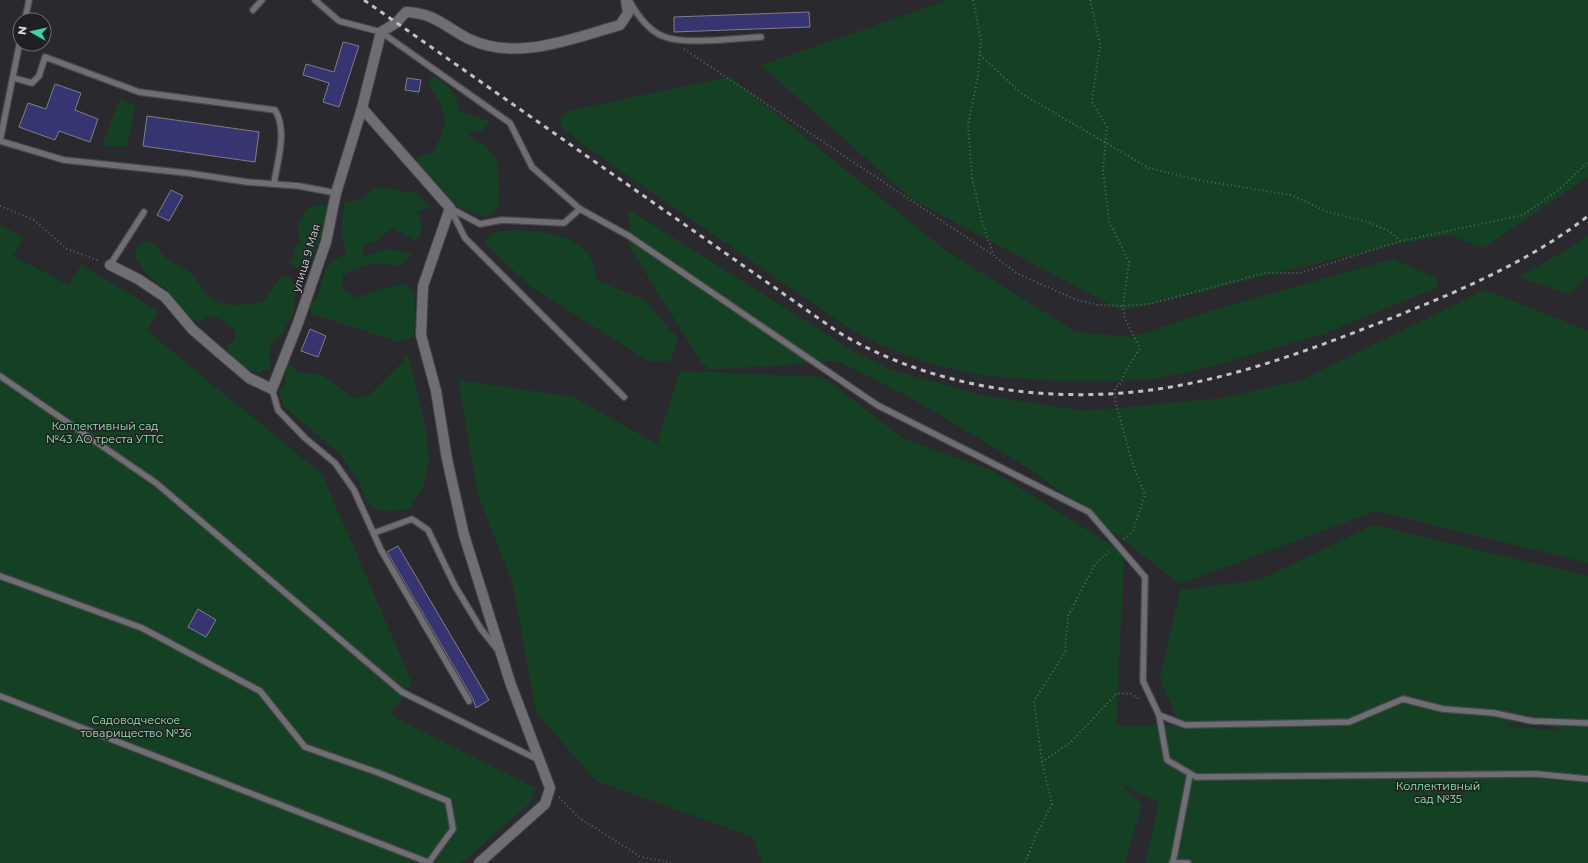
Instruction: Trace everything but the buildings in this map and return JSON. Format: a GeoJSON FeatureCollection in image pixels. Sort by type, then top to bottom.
{"type":"FeatureCollection","features":[{"type":"Feature","properties":{"kind":"street"},"geometry":{"type":"LineString","coordinates":[[381,32],[396,23],[406,12],[412,12],[428,15],[470,39],[489,46],[514,49],[529,48],[620,25],[628,14],[628,0]]}},
{"type":"Feature","properties":{"kind":"street","name":"улица 9 Мая"},"geometry":{"type":"LineString","coordinates":[[272,388],[298,323],[326,242],[336,193],[362,108],[381,32]]}},
{"type":"Feature","properties":{"kind":"street"},"geometry":{"type":"LineString","coordinates":[[362,108],[450,208],[423,286],[421,335],[436,391],[447,459],[464,535],[502,656],[550,788],[546,804],[479,863]]}},
{"type":"Feature","properties":{"kind":"street"},"geometry":{"type":"LineString","coordinates":[[110,265],[138,279],[165,297],[192,329],[249,378],[272,388]]}},
{"type":"Feature","properties":{"kind":"lane"},"geometry":{"type":"LineString","coordinates":[[27,12],[29,0]]}},
{"type":"Feature","properties":{"kind":"lane"},"geometry":{"type":"LineString","coordinates":[[253,10],[262,0]]}},
{"type":"Feature","properties":{"kind":"lane"},"geometry":{"type":"LineString","coordinates":[[315,0],[339,20],[381,32],[510,123],[532,167],[580,209],[629,236],[877,405],[1089,512],[1145,577],[1143,681],[1159,715],[1167,760],[1196,778],[1537,774],[1588,779]]}},
{"type":"Feature","properties":{"kind":"lane"},"geometry":{"type":"LineString","coordinates":[[628,0],[646,25],[665,37],[689,40],[761,37]]}},
{"type":"Feature","properties":{"kind":"lane"},"geometry":{"type":"LineString","coordinates":[[18,52],[0,141],[64,160],[187,173],[247,182],[299,186],[336,193]]}},
{"type":"Feature","properties":{"kind":"lane"},"geometry":{"type":"LineString","coordinates":[[14,78],[32,83],[39,76],[45,57],[138,92],[275,110],[280,119],[281,136],[274,184]]}},
{"type":"Feature","properties":{"kind":"lane"},"geometry":{"type":"LineString","coordinates":[[450,208],[480,224],[502,220],[564,223],[580,209]]}},
{"type":"Feature","properties":{"kind":"lane"},"geometry":{"type":"LineString","coordinates":[[450,208],[464,238],[624,397]]}},
{"type":"Feature","properties":{"kind":"lane"},"geometry":{"type":"LineString","coordinates":[[110,265],[144,212]]}},
{"type":"Feature","properties":{"kind":"lane"},"geometry":{"type":"LineString","coordinates":[[0,376],[156,483],[402,692],[540,760]]}},
{"type":"Feature","properties":{"kind":"lane"},"geometry":{"type":"LineString","coordinates":[[272,388],[278,410],[305,438],[335,463],[354,490],[382,550],[469,701]]}},
{"type":"Feature","properties":{"kind":"lane"},"geometry":{"type":"LineString","coordinates":[[374,532],[412,519],[428,530],[455,586],[481,629],[502,656]]}},
{"type":"Feature","properties":{"kind":"lane"},"geometry":{"type":"LineString","coordinates":[[0,576],[142,628],[260,691],[305,747],[379,773],[448,801],[453,829],[429,863],[0,696]]}},
{"type":"Feature","properties":{"kind":"lane"},"geometry":{"type":"LineString","coordinates":[[1159,715],[1185,725],[1349,722],[1404,699],[1443,709],[1494,713],[1532,721],[1588,724]]}},
{"type":"Feature","properties":{"kind":"lane"},"geometry":{"type":"LineString","coordinates":[[1188,863],[1172,862],[1190,774]]}},
{"type":"Feature","properties":{"kind":"path"},"geometry":{"type":"LineString","coordinates":[[973,0],[981,40],[978,76],[968,125],[972,178],[983,225],[994,256]]}},
{"type":"Feature","properties":{"kind":"path"},"geometry":{"type":"LineString","coordinates":[[1025,863],[1037,833],[1052,804],[1042,762],[1034,700],[1065,652],[1068,616],[1095,564],[1133,531],[1145,495],[1132,462],[1115,400],[1115,388],[1121,383],[1125,372],[1140,348],[1125,319],[1123,306],[1129,262],[1109,221],[1103,171],[1107,127],[1092,102],[1100,44],[1090,0]]}},
{"type":"Feature","properties":{"kind":"path"},"geometry":{"type":"LineString","coordinates":[[665,37],[994,256],[1018,274],[1077,300],[1098,305],[1123,306],[1150,304],[1265,273],[1300,274],[1401,241],[1523,215],[1561,188],[1588,162]]}},
{"type":"Feature","properties":{"kind":"path"},"geometry":{"type":"LineString","coordinates":[[980,55],[1022,94],[1105,144],[1149,168],[1220,184],[1291,194],[1328,212],[1368,222],[1389,231],[1401,241]]}},
{"type":"Feature","properties":{"kind":"path"},"geometry":{"type":"LineString","coordinates":[[0,206],[34,220],[67,249],[110,265]]}},
{"type":"Feature","properties":{"kind":"path"},"geometry":{"type":"LineString","coordinates":[[1042,762],[1070,743],[1117,693],[1131,694],[1145,702]]}},
{"type":"Feature","properties":{"kind":"path"},"geometry":{"type":"LineString","coordinates":[[550,788],[578,817],[641,857],[672,863]]}},
{"type":"Feature","properties":{"kind":"green space"},"geometry":{"type":"Polygon","coordinates":[[[948,0],[1588,0],[1588,177],[1483,248],[1449,235],[1396,244],[1122,311],[913,200],[761,65],[948,0]]]}},
{"type":"Feature","properties":{"kind":"green space"},"geometry":{"type":"Polygon","coordinates":[[[432,76],[451,90],[458,104],[459,111],[489,121],[482,131],[469,132],[471,138],[486,146],[497,161],[499,204],[491,216],[467,211],[458,206],[443,193],[422,166],[419,165],[416,157],[433,152],[443,132],[445,124],[443,109],[428,83],[432,76]]]}},
{"type":"Feature","properties":{"kind":"green space"},"geometry":{"type":"Polygon","coordinates":[[[730,77],[945,250],[1076,332],[1132,337],[1223,307],[1393,259],[1437,279],[1438,287],[1321,335],[1205,368],[1151,380],[1059,381],[986,376],[927,363],[878,344],[852,330],[579,142],[562,127],[560,119],[567,111],[730,77]]]}},
{"type":"Feature","properties":{"kind":"green space"},"geometry":{"type":"Polygon","coordinates":[[[120,99],[135,106],[127,147],[102,145],[120,99]]]}},
{"type":"Feature","properties":{"kind":"green space"},"geometry":{"type":"Polygon","coordinates":[[[375,187],[416,193],[431,208],[418,211],[423,230],[415,241],[393,228],[377,240],[362,246],[364,256],[388,249],[412,254],[399,266],[370,264],[343,275],[341,288],[357,298],[380,289],[404,284],[414,292],[416,320],[413,337],[398,342],[313,314],[308,307],[318,297],[325,269],[337,258],[347,254],[343,241],[342,228],[345,202],[360,200],[375,187]]]}},
{"type":"Feature","properties":{"kind":"green space"},"geometry":{"type":"Polygon","coordinates":[[[320,204],[328,207],[327,215],[321,236],[309,263],[297,267],[288,263],[295,256],[293,248],[300,241],[297,226],[308,208],[320,204]]]}},
{"type":"Feature","properties":{"kind":"green space"},"geometry":{"type":"Polygon","coordinates":[[[629,210],[855,352],[889,369],[981,395],[1084,411],[1222,398],[1301,380],[1485,290],[1588,331],[1588,563],[1376,511],[1180,584],[1033,471],[911,398],[838,361],[711,370],[701,362],[629,246],[629,210]]]}},
{"type":"Feature","properties":{"kind":"green space"},"geometry":{"type":"Polygon","coordinates":[[[0,225],[23,237],[13,256],[69,285],[81,265],[158,311],[147,331],[322,474],[412,683],[390,715],[535,788],[530,803],[461,863],[0,863],[0,225]]]}},
{"type":"Feature","properties":{"kind":"green space"},"geometry":{"type":"Polygon","coordinates":[[[507,230],[550,234],[571,241],[580,246],[590,257],[597,280],[645,300],[678,339],[671,361],[648,361],[530,286],[485,243],[491,234],[507,230]]]}},
{"type":"Feature","properties":{"kind":"green space"},"geometry":{"type":"Polygon","coordinates":[[[1588,235],[1588,276],[1569,294],[1518,277],[1570,248],[1588,235]]]}},
{"type":"Feature","properties":{"kind":"green space"},"geometry":{"type":"Polygon","coordinates":[[[147,241],[156,245],[163,256],[192,275],[205,293],[211,298],[225,304],[240,305],[263,302],[281,276],[290,277],[297,289],[292,316],[282,334],[271,344],[269,353],[271,368],[259,373],[235,361],[226,347],[235,340],[235,330],[218,318],[208,316],[198,323],[184,312],[166,289],[147,275],[136,258],[137,246],[147,241]]]}},
{"type":"Feature","properties":{"kind":"green space"},"geometry":{"type":"Polygon","coordinates":[[[408,354],[425,425],[429,459],[423,487],[409,509],[382,511],[368,504],[358,480],[340,454],[284,407],[279,391],[287,381],[284,367],[291,365],[298,372],[322,375],[354,398],[370,395],[408,354]]]}},
{"type":"Feature","properties":{"kind":"green space","name":"Коллективный сад №35"},"geometry":{"type":"Polygon","coordinates":[[[680,371],[823,377],[904,439],[991,470],[1124,553],[1116,726],[1180,725],[1160,678],[1180,590],[1259,580],[1374,525],[1588,576],[1588,863],[1145,863],[1159,802],[1120,784],[1142,804],[1125,863],[762,863],[753,837],[596,781],[536,712],[513,585],[478,494],[458,380],[573,397],[657,444],[680,371]],[[1532,721],[1500,725],[1565,732],[1546,724],[1532,721]]]}},
{"type":"Feature","properties":{"kind":"railway"},"geometry":{"type":"LineString","coordinates":[[364,0],[838,332],[873,351],[909,366],[947,378],[986,386],[1025,392],[1104,394],[1143,391],[1175,386],[1237,372],[1299,353],[1359,331],[1466,287],[1542,248],[1588,216]]}},
{"type":"Feature","properties":{"kind":"park label","name":"Коллективный сад №43 АО треста УТТС"},"geometry":{"type":"Point","coordinates":[105,432]}},
{"type":"Feature","properties":{"kind":"park label","name":"Садоводческое товарищество №36"},"geometry":{"type":"Point","coordinates":[136,726]}}]}
